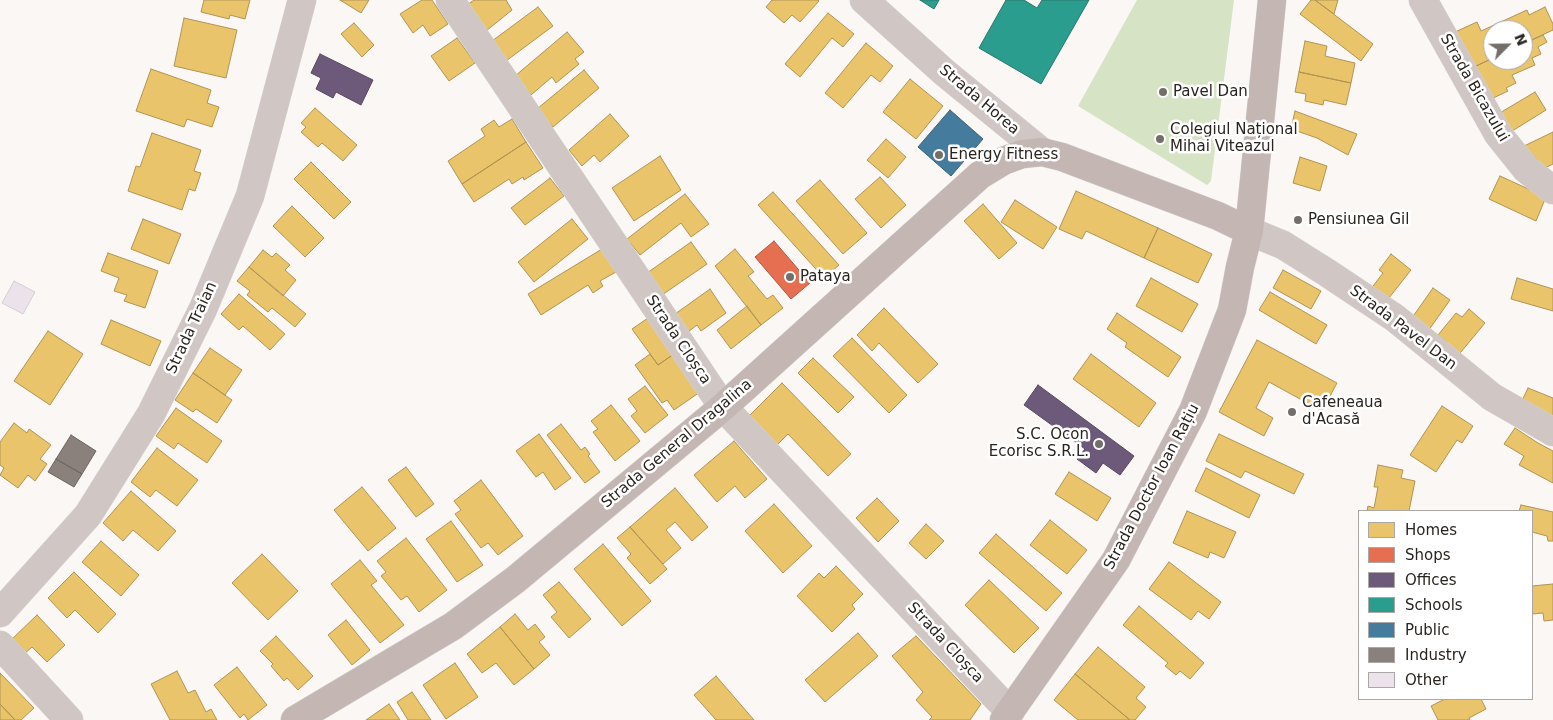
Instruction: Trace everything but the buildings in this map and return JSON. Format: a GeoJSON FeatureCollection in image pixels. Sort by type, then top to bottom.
{"type":"FeatureCollection","features":[{"type":"Feature","properties":{"kind":"main road","name":"Strada Doctor Ioan Rațiu"},"geometry":{"type":"LineString","coordinates":[[1007,716],[1116,560],[1193,411],[1232,310],[1249,231],[1272,0]]}},
{"type":"Feature","properties":{"kind":"main road","name":"Strada General Dragalina"},"geometry":{"type":"LineString","coordinates":[[295,720],[461,620],[515,580],[723,407],[980,175],[1003,161],[1022,154],[1042,152]]}},
{"type":"Feature","properties":{"kind":"main road","name":"Strada Horea"},"geometry":{"type":"LineString","coordinates":[[1042,152],[1062,157],[1194,207],[1249,231]]}},
{"type":"Feature","properties":{"kind":"street","name":"Strada Traian"},"geometry":{"type":"LineString","coordinates":[[0,614],[88,515],[151,414],[203,308],[250,196],[302,0]]}},
{"type":"Feature","properties":{"kind":"street","name":"Strada Cloșca"},"geometry":{"type":"LineString","coordinates":[[450,0],[723,407],[1007,716]]}},
{"type":"Feature","properties":{"kind":"street","name":"Strada Horea"},"geometry":{"type":"LineString","coordinates":[[864,0],[946,73],[1042,152]]}},
{"type":"Feature","properties":{"kind":"street","name":"Strada Bicazului"},"geometry":{"type":"LineString","coordinates":[[1424,0],[1498,134],[1526,169],[1553,190]]}},
{"type":"Feature","properties":{"kind":"street","name":"Strada Pavel Dan"},"geometry":{"type":"LineString","coordinates":[[1249,231],[1283,245],[1326,272],[1395,318],[1492,397],[1553,432]]}},
{"type":"Feature","properties":{"kind":"street"},"geometry":{"type":"LineString","coordinates":[[0,645],[68,711]]}},
{"type":"Feature","properties":{"kind":"green space"},"geometry":{"type":"Polygon","coordinates":[[[1137,0],[1234,0],[1211,181],[1207,185],[1078,106],[1137,0]]]}},
{"type":"Feature","properties":{"kind":"place","name":"Pavel Dan"},"geometry":{"type":"Point","coordinates":[1163,92]}},
{"type":"Feature","properties":{"kind":"place","name":"Colegiul Național Mihai Viteazul"},"geometry":{"type":"Point","coordinates":[1160,139]}},
{"type":"Feature","properties":{"kind":"place","name":"Energy Fitness"},"geometry":{"type":"Point","coordinates":[939,155]}},
{"type":"Feature","properties":{"kind":"place","name":"Pensiunea Gil"},"geometry":{"type":"Point","coordinates":[1298,220]}},
{"type":"Feature","properties":{"kind":"place","name":"Pataya"},"geometry":{"type":"Point","coordinates":[790,277]}},
{"type":"Feature","properties":{"kind":"place","name":"Cafeneaua d'Acasă"},"geometry":{"type":"Point","coordinates":[1292,412]}},
{"type":"Feature","properties":{"kind":"place","name":"S.C. Ocon Ecorisc S.R.L."},"geometry":{"type":"Point","coordinates":[1099,444]}}]}
